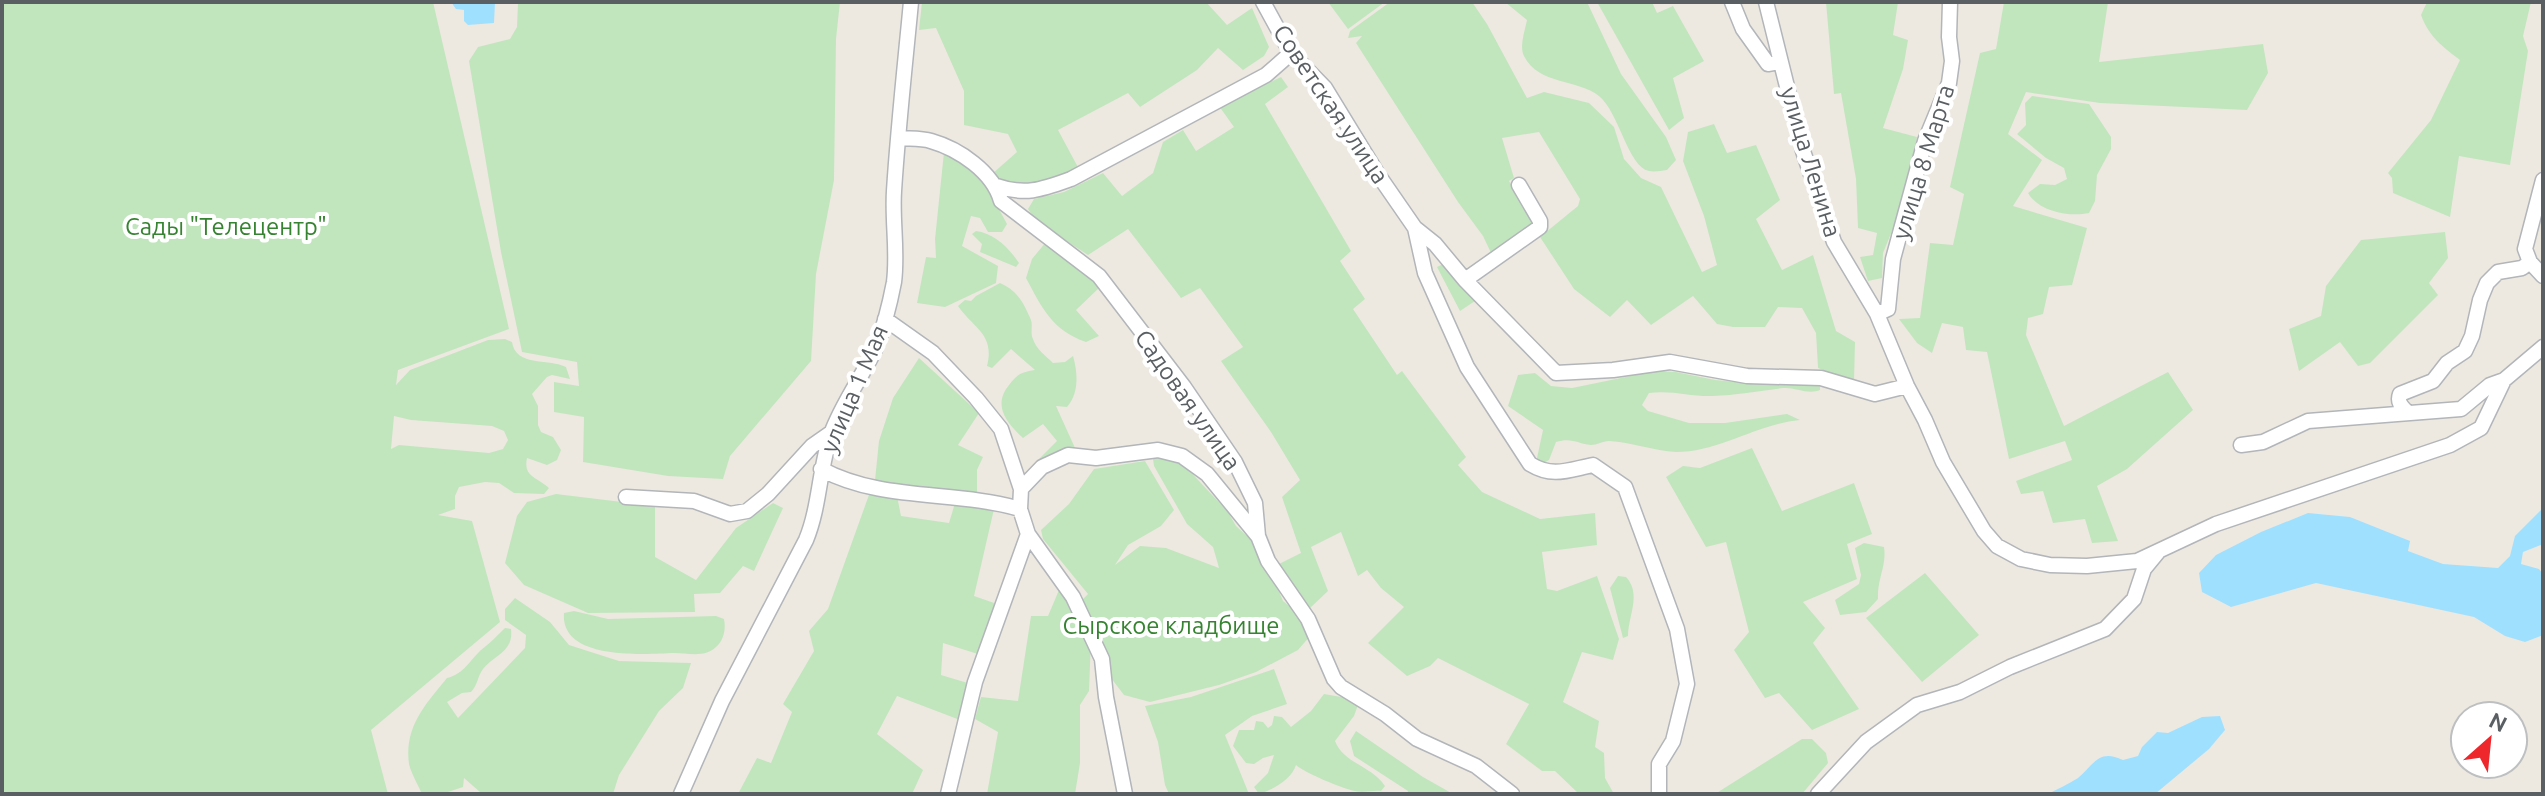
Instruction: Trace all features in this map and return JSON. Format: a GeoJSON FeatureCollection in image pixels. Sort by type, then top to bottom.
{"type":"FeatureCollection","features":[{"type":"Feature","properties":{"kind":"street","name":"улица 1 Мая"},"geometry":{"type":"LineString","coordinates":[[681,794],[722,701],[806,540],[814,520],[821,469],[832,432],[876,346],[885,319],[895,269],[892,223],[911,2]]}},
{"type":"Feature","properties":{"kind":"street","name":"Советская улица"},"geometry":{"type":"LineString","coordinates":[[1263,2],[1291,53],[1325,88],[1415,228],[1425,273],[1467,367],[1530,464],[1553,473],[1593,465],[1625,487],[1677,629],[1687,684],[1673,741],[1659,764],[1659,794]]}},
{"type":"Feature","properties":{"kind":"street"},"geometry":{"type":"LineString","coordinates":[[1732,2],[1743,29],[1768,64],[1780,62]]}},
{"type":"Feature","properties":{"kind":"street","name":"улица Ленина"},"geometry":{"type":"LineString","coordinates":[[1766,2],[1803,151],[1834,242],[1877,314],[1943,462],[1984,531],[1997,546],[2021,559],[2050,565],[2087,566],[2137,561],[2216,524],[2450,445],[2481,428],[2504,380]]}},
{"type":"Feature","properties":{"kind":"street","name":"улица 8 Марта"},"geometry":{"type":"LineString","coordinates":[[1877,314],[1888,309],[1893,259],[1925,141],[1949,83],[1952,61],[1950,2]]}},
{"type":"Feature","properties":{"kind":"street"},"geometry":{"type":"LineString","coordinates":[[997,186],[1016,192],[1041,190],[1071,179],[1266,75],[1291,53]]}},
{"type":"Feature","properties":{"kind":"street","name":"Садовая улица"},"geometry":{"type":"LineString","coordinates":[[899,138],[930,141],[974,164],[997,186],[1001,201],[1099,276],[1184,387],[1235,462],[1255,503],[1258,536],[1268,561],[1308,619],[1334,679],[1417,739],[1476,766],[1512,794]]}},
{"type":"Feature","properties":{"kind":"street"},"geometry":{"type":"LineString","coordinates":[[2543,180],[2525,249],[2530,262],[2543,276]]}},
{"type":"Feature","properties":{"kind":"street"},"geometry":{"type":"LineString","coordinates":[[1465,280],[1540,227],[1540,221],[1519,185]]}},
{"type":"Feature","properties":{"kind":"street"},"geometry":{"type":"LineString","coordinates":[[1415,228],[1435,244],[1465,280],[1556,373],[1613,370],[1670,362],[1747,376],[1821,378],[1875,394],[1907,386]]}},
{"type":"Feature","properties":{"kind":"street"},"geometry":{"type":"LineString","coordinates":[[2407,412],[2398,399],[2400,394],[2433,381],[2447,363],[2465,351],[2470,343],[2487,283],[2498,272],[2522,268],[2530,262]]}},
{"type":"Feature","properties":{"kind":"street"},"geometry":{"type":"LineString","coordinates":[[885,319],[933,353],[1001,429],[1021,489],[1020,509],[1028,534],[1073,597],[1102,659],[1106,697],[1125,794]]}},
{"type":"Feature","properties":{"kind":"street"},"geometry":{"type":"LineString","coordinates":[[2241,445],[2263,442],[2308,421],[2461,409],[2490,385],[2504,380],[2543,347]]}},
{"type":"Feature","properties":{"kind":"street"},"geometry":{"type":"LineString","coordinates":[[626,497],[694,501],[730,514],[747,511],[768,494],[812,446],[832,432]]}},
{"type":"Feature","properties":{"kind":"street"},"geometry":{"type":"LineString","coordinates":[[1021,489],[1042,467],[1068,455],[1096,458],[1158,450],[1182,456],[1207,474],[1258,536]]}},
{"type":"Feature","properties":{"kind":"street"},"geometry":{"type":"LineString","coordinates":[[821,469],[843,481],[874,488],[990,500],[1020,509]]}},
{"type":"Feature","properties":{"kind":"street"},"geometry":{"type":"LineString","coordinates":[[948,794],[975,682],[1028,534]]}},
{"type":"Feature","properties":{"kind":"street"},"geometry":{"type":"LineString","coordinates":[[1818,794],[1866,742],[1917,705],[1960,692],[2010,667],[2105,629],[2134,599],[2144,569],[2158,552]]}},
{"type":"Feature","properties":{"kind":"green space","name":"Сады \"Телецентр\""},"geometry":{"type":"Polygon","coordinates":[[[2,2],[433,2],[509,329],[398,370],[396,385],[410,370],[488,340],[505,339],[512,342],[519,355],[526,359],[566,367],[570,379],[552,375],[532,394],[538,406],[541,432],[553,437],[561,450],[557,460],[547,465],[527,458],[529,473],[549,488],[544,494],[514,493],[499,483],[459,487],[455,509],[438,515],[472,521],[500,622],[371,730],[388,794],[2,794],[2,2]],[[394,416],[391,449],[399,445],[489,453],[503,449],[508,440],[504,431],[492,426],[394,416]]]}},
{"type":"Feature","properties":{"kind":"green space"},"geometry":{"type":"Polygon","coordinates":[[[518,2],[840,2],[836,39],[834,180],[816,274],[811,361],[730,456],[723,479],[668,476],[583,462],[584,417],[554,412],[554,382],[579,386],[577,362],[522,352],[501,252],[469,61],[478,47],[510,39],[517,27],[518,2]]]}},
{"type":"Feature","properties":{"kind":"green space"},"geometry":{"type":"Polygon","coordinates":[[[922,2],[1206,2],[1227,25],[1252,8],[1269,47],[1264,56],[1243,70],[1218,48],[1197,70],[1140,107],[1128,93],[1058,130],[1080,171],[1052,183],[1015,188],[992,174],[1017,152],[1008,134],[964,125],[964,91],[936,28],[919,30],[922,2]]]}},
{"type":"Feature","properties":{"kind":"green space"},"geometry":{"type":"Polygon","coordinates":[[[1328,2],[1385,2],[1348,29],[1328,2]]]}},
{"type":"Feature","properties":{"kind":"green space"},"geometry":{"type":"Polygon","coordinates":[[[1390,2],[1472,2],[1527,98],[1544,92],[1589,103],[1614,127],[1624,159],[1641,178],[1661,187],[1702,272],[1717,265],[1704,216],[1683,161],[1688,132],[1714,124],[1727,153],[1756,145],[1780,200],[1756,219],[1782,270],[1813,255],[1836,331],[1855,342],[1854,382],[1818,368],[1816,333],[1802,308],[1778,307],[1765,327],[1733,327],[1717,324],[1693,296],[1651,325],[1627,300],[1610,317],[1574,289],[1540,237],[1578,206],[1580,199],[1539,132],[1502,138],[1514,178],[1509,181],[1536,225],[1493,257],[1483,236],[1356,43],[1362,36],[1348,38],[1350,31],[1390,2]]]}},
{"type":"Feature","properties":{"kind":"green space"},"geometry":{"type":"Polygon","coordinates":[[[1505,2],[1587,2],[1621,74],[1666,137],[1676,160],[1667,170],[1651,171],[1635,160],[1612,114],[1599,96],[1548,77],[1530,65],[1522,48],[1527,20],[1505,2]]]}},
{"type":"Feature","properties":{"kind":"green space"},"geometry":{"type":"Polygon","coordinates":[[[1597,2],[1652,2],[1657,13],[1673,6],[1704,61],[1673,78],[1684,118],[1669,130],[1597,2]]]}},
{"type":"Feature","properties":{"kind":"green space"},"geometry":{"type":"Polygon","coordinates":[[[1826,2],[1898,2],[1893,35],[1908,40],[1903,69],[1883,128],[1917,137],[1901,209],[1883,253],[1882,278],[1868,281],[1860,257],[1873,255],[1877,233],[1858,228],[1856,179],[1841,93],[1834,94],[1826,2]]]}},
{"type":"Feature","properties":{"kind":"green space"},"geometry":{"type":"Polygon","coordinates":[[[2004,2],[2108,2],[2099,62],[2263,44],[2268,73],[2247,110],[2100,103],[2026,92],[2008,134],[2042,160],[2013,206],[2087,228],[2072,285],[2049,287],[2043,314],[2028,318],[2026,335],[2064,426],[2168,372],[2193,410],[2127,469],[2097,486],[2118,541],[2092,543],[2085,519],[2053,523],[2043,491],[2021,494],[2016,481],[2072,460],[2065,441],[2009,459],[1987,352],[1966,350],[1963,327],[1942,323],[1932,353],[1917,343],[1899,319],[1920,318],[1930,243],[1953,245],[1964,194],[1950,187],[1980,53],[1996,49],[2004,2]]]}},
{"type":"Feature","properties":{"kind":"green space"},"geometry":{"type":"Polygon","coordinates":[[[2427,2],[2531,2],[2523,36],[2528,51],[2510,165],[2459,156],[2450,217],[2393,193],[2392,178],[2388,173],[2431,120],[2460,60],[2442,46],[2428,29],[2421,15],[2427,2]]]}},
{"type":"Feature","properties":{"kind":"green space"},"geometry":{"type":"Polygon","coordinates":[[[1281,77],[1288,87],[1265,104],[1351,251],[1340,261],[1365,299],[1353,309],[1397,375],[1402,371],[1466,457],[1458,465],[1482,492],[1540,519],[1595,513],[1597,545],[1542,552],[1547,589],[1557,591],[1597,576],[1619,639],[1613,660],[1582,652],[1563,702],[1599,721],[1595,747],[1604,753],[1605,778],[1614,794],[1579,794],[1555,771],[1542,771],[1506,744],[1529,704],[1438,658],[1430,666],[1407,676],[1368,643],[1404,607],[1381,588],[1367,570],[1358,576],[1341,532],[1311,547],[1328,591],[1309,609],[1279,564],[1301,553],[1282,497],[1300,480],[1221,361],[1243,347],[1200,288],[1181,298],[1128,229],[1088,255],[1036,221],[1028,209],[1034,199],[1064,192],[1103,173],[1122,196],[1153,173],[1163,142],[1183,130],[1196,151],[1234,127],[1219,106],[1281,77]]]}},
{"type":"Feature","properties":{"kind":"green space"},"geometry":{"type":"Polygon","coordinates":[[[2032,96],[2089,104],[2111,137],[2111,149],[2097,175],[2095,201],[2089,213],[2056,212],[2040,205],[2028,193],[2040,184],[2055,185],[2067,179],[2064,168],[2046,158],[2017,134],[2026,125],[2025,103],[2032,96]]]}},
{"type":"Feature","properties":{"kind":"green space"},"geometry":{"type":"Polygon","coordinates":[[[944,152],[974,173],[989,191],[1007,224],[1002,232],[988,232],[980,218],[971,216],[962,246],[998,266],[996,283],[945,307],[917,303],[926,257],[936,258],[935,239],[944,152]]]}},
{"type":"Feature","properties":{"kind":"green space"},"geometry":{"type":"Polygon","coordinates":[[[976,231],[995,238],[1006,247],[1019,263],[1016,267],[980,252],[982,244],[972,234],[976,231]]]}},
{"type":"Feature","properties":{"kind":"green space"},"geometry":{"type":"Polygon","coordinates":[[[2445,232],[2448,258],[2429,283],[2438,295],[2370,363],[2358,366],[2340,342],[2299,371],[2289,329],[2321,316],[2326,286],[2361,240],[2445,232]]]}},
{"type":"Feature","properties":{"kind":"green space"},"geometry":{"type":"Polygon","coordinates":[[[1046,242],[1086,272],[1100,287],[1076,310],[1099,336],[1086,342],[1074,337],[1049,317],[1037,299],[1026,278],[1032,259],[1046,242]]]}},
{"type":"Feature","properties":{"kind":"green space"},"geometry":{"type":"Polygon","coordinates":[[[1447,262],[1475,301],[1460,311],[1437,267],[1447,262]]]}},
{"type":"Feature","properties":{"kind":"green space"},"geometry":{"type":"Polygon","coordinates":[[[1000,283],[1011,289],[1023,303],[1031,320],[1036,346],[1053,363],[1065,362],[1073,356],[1075,363],[1074,396],[1067,407],[1056,406],[1075,448],[1043,461],[1039,459],[1057,441],[1043,424],[1023,438],[1007,420],[1002,407],[1004,393],[1012,381],[1020,374],[1035,370],[1011,349],[992,368],[987,366],[989,355],[986,339],[958,306],[1000,283]]]}},
{"type":"Feature","properties":{"kind":"green space"},"geometry":{"type":"Polygon","coordinates":[[[919,358],[979,413],[958,445],[983,457],[977,470],[977,493],[936,491],[875,480],[879,441],[893,398],[919,358]]]}},
{"type":"Feature","properties":{"kind":"green space"},"geometry":{"type":"Polygon","coordinates":[[[1655,371],[1760,384],[1808,382],[1820,385],[1820,390],[1811,392],[1783,388],[1713,396],[1649,393],[1642,405],[1648,411],[1689,423],[1725,423],[1787,414],[1800,420],[1692,451],[1676,452],[1609,441],[1591,445],[1571,440],[1556,442],[1549,460],[1542,464],[1537,458],[1543,430],[1508,406],[1518,375],[1535,373],[1551,386],[1572,388],[1655,371]]]}},
{"type":"Feature","properties":{"kind":"green space"},"geometry":{"type":"Polygon","coordinates":[[[1752,448],[1782,511],[1854,483],[1872,534],[1847,544],[1857,579],[1803,602],[1825,628],[1813,643],[1859,709],[1812,730],[1779,693],[1765,698],[1734,650],[1749,632],[1726,542],[1706,547],[1666,477],[1683,466],[1700,468],[1752,448]]]}},
{"type":"Feature","properties":{"kind":"green space","name":"Сырское кладбище"},"geometry":{"type":"Polygon","coordinates":[[[1153,459],[1172,459],[1185,466],[1228,512],[1236,526],[1250,539],[1263,567],[1273,577],[1283,601],[1294,610],[1311,635],[1298,650],[1256,672],[1219,685],[1150,702],[1124,695],[1111,678],[1082,600],[1088,594],[1043,539],[1041,530],[1069,504],[1094,469],[1145,461],[1174,510],[1161,526],[1128,545],[1115,565],[1140,546],[1166,548],[1219,568],[1213,547],[1187,524],[1154,466],[1153,459]]]}},
{"type":"Feature","properties":{"kind":"green space"},"geometry":{"type":"Polygon","coordinates":[[[870,492],[897,496],[901,516],[949,523],[955,503],[994,509],[974,596],[997,604],[981,655],[943,643],[941,675],[971,684],[960,720],[897,696],[877,734],[923,770],[912,794],[738,794],[757,758],[771,763],[792,712],[783,704],[814,651],[809,631],[828,609],[870,492]]]}},
{"type":"Feature","properties":{"kind":"green space"},"geometry":{"type":"Polygon","coordinates":[[[556,494],[655,506],[655,557],[696,580],[736,528],[773,503],[783,508],[754,571],[743,566],[720,593],[694,594],[695,612],[588,613],[524,585],[505,563],[517,516],[527,502],[556,494]]]}},
{"type":"Feature","properties":{"kind":"green space"},"geometry":{"type":"Polygon","coordinates":[[[1864,543],[1884,547],[1878,599],[1866,612],[1840,615],[1835,600],[1859,584],[1861,575],[1855,548],[1864,543]]]}},
{"type":"Feature","properties":{"kind":"green space"},"geometry":{"type":"Polygon","coordinates":[[[1925,573],[1979,635],[1922,682],[1866,618],[1925,573]]]}},
{"type":"Feature","properties":{"kind":"green space"},"geometry":{"type":"Polygon","coordinates":[[[1618,576],[1626,577],[1634,598],[1628,636],[1623,638],[1610,588],[1618,576]]]}},
{"type":"Feature","properties":{"kind":"green space"},"geometry":{"type":"Polygon","coordinates":[[[1059,590],[1091,639],[1089,691],[1080,705],[1080,763],[1075,794],[987,794],[998,732],[975,719],[981,697],[1018,701],[1031,616],[1048,616],[1059,590]]]}},
{"type":"Feature","properties":{"kind":"green space"},"geometry":{"type":"Polygon","coordinates":[[[515,598],[550,622],[569,645],[619,661],[691,663],[683,688],[659,711],[619,775],[613,794],[479,794],[464,778],[463,787],[442,794],[422,794],[409,764],[408,751],[418,717],[447,678],[462,670],[505,628],[511,629],[506,648],[483,669],[471,692],[462,693],[447,702],[458,718],[525,648],[526,635],[505,620],[505,609],[515,598]]]}},
{"type":"Feature","properties":{"kind":"green space"},"geometry":{"type":"Polygon","coordinates":[[[574,611],[608,619],[716,616],[724,619],[724,630],[716,647],[702,654],[607,651],[575,640],[566,629],[564,613],[574,611]]]}},
{"type":"Feature","properties":{"kind":"green space"},"geometry":{"type":"Polygon","coordinates":[[[1274,669],[1287,704],[1252,716],[1225,735],[1249,794],[1169,794],[1158,742],[1145,706],[1191,697],[1274,669]]]}},
{"type":"Feature","properties":{"kind":"green space"},"geometry":{"type":"Polygon","coordinates":[[[1324,694],[1347,698],[1358,705],[1354,716],[1335,741],[1344,754],[1385,786],[1381,791],[1355,791],[1324,780],[1296,765],[1281,783],[1259,794],[1254,787],[1268,773],[1274,755],[1254,764],[1246,763],[1233,746],[1239,730],[1254,730],[1256,721],[1263,722],[1268,728],[1274,716],[1282,717],[1291,727],[1311,711],[1324,694]]]}},
{"type":"Feature","properties":{"kind":"green space"},"geometry":{"type":"Polygon","coordinates":[[[1356,731],[1453,794],[1407,794],[1408,791],[1354,756],[1350,741],[1356,731]]]}},
{"type":"Feature","properties":{"kind":"green space"},"geometry":{"type":"Polygon","coordinates":[[[1802,739],[1812,739],[1826,753],[1828,763],[1802,794],[1715,794],[1802,739]]]}},
{"type":"Feature","properties":{"kind":"water"},"geometry":{"type":"Polygon","coordinates":[[[451,2],[495,2],[494,23],[468,25],[464,21],[464,10],[456,9],[451,2]]]}},
{"type":"Feature","properties":{"kind":"water"},"geometry":{"type":"Polygon","coordinates":[[[2543,508],[2543,544],[2523,552],[2521,564],[2539,569],[2543,574],[2543,635],[2525,642],[2505,636],[2474,617],[2316,583],[2231,607],[2202,592],[2199,573],[2216,555],[2308,513],[2350,517],[2410,541],[2408,551],[2443,564],[2498,568],[2510,556],[2515,536],[2543,508]]]}},
{"type":"Feature","properties":{"kind":"water"},"geometry":{"type":"Polygon","coordinates":[[[2220,716],[2225,730],[2209,749],[2155,794],[2048,794],[2078,778],[2102,757],[2123,760],[2138,756],[2142,747],[2157,732],[2168,733],[2202,717],[2220,716]]]}}]}
